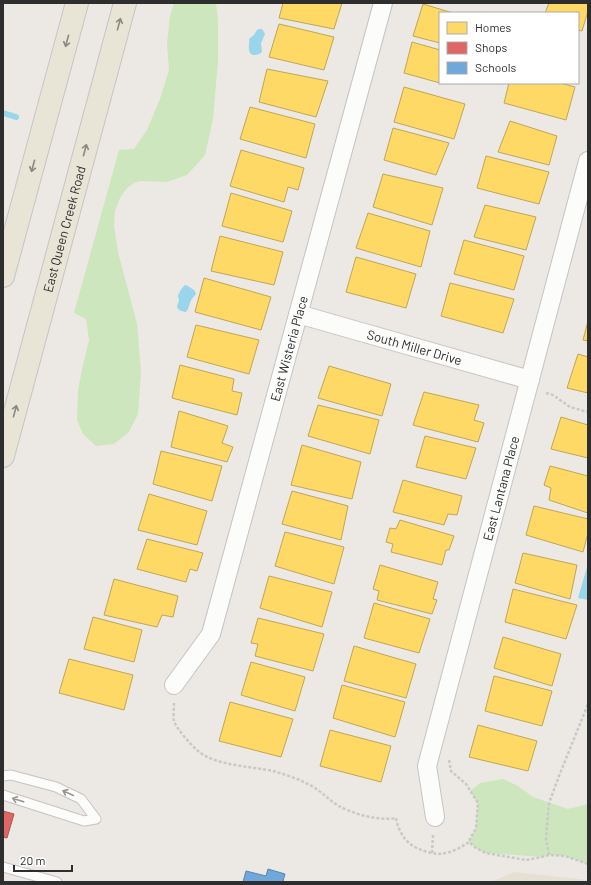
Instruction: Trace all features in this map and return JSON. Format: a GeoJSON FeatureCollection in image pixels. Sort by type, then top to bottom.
{"type":"FeatureCollection","features":[{"type":"Feature","properties":{"kind":"main road"},"geometry":{"type":"LineString","coordinates":[[3,276],[77,3]]}},
{"type":"Feature","properties":{"kind":"main road","name":"East Queen Creek Road"},"geometry":{"type":"LineString","coordinates":[[4,451],[125,3]]}},
{"type":"Feature","properties":{"kind":"street","name":"East Wisteria Place"},"geometry":{"type":"LineString","coordinates":[[174,684],[211,634],[383,3]]}},
{"type":"Feature","properties":{"kind":"street","name":"East Lantana Place"},"geometry":{"type":"LineString","coordinates":[[435,817],[427,766],[529,384],[584,188],[588,161]]}},
{"type":"Feature","properties":{"kind":"street","name":"South Miller Drive"},"geometry":{"type":"LineString","coordinates":[[298,314],[529,384]]}},
{"type":"Feature","properties":{"kind":"lane"},"geometry":{"type":"LineString","coordinates":[[3,776],[11,775],[56,787],[81,800],[96,819],[84,821],[3,795]]}},
{"type":"Feature","properties":{"kind":"lane"},"geometry":{"type":"LineString","coordinates":[[3,867],[57,882]]}},
{"type":"Feature","properties":{"kind":"path"},"geometry":{"type":"LineString","coordinates":[[529,384],[553,395],[570,407],[588,412]]}},
{"type":"Feature","properties":{"kind":"path"},"geometry":{"type":"LineString","coordinates":[[174,684],[174,722],[197,751],[212,759],[240,767],[271,771],[294,778],[315,788],[337,804],[358,814],[390,819],[396,818],[397,824],[408,842],[423,850],[438,854],[450,852],[469,842],[476,828],[478,803],[466,784],[451,771],[449,759]]}},
{"type":"Feature","properties":{"kind":"path"},"geometry":{"type":"LineString","coordinates":[[549,854],[546,838],[549,803],[558,776],[588,704]]}},
{"type":"Feature","properties":{"kind":"path"},"geometry":{"type":"LineString","coordinates":[[469,842],[476,848],[486,853],[526,860],[549,854],[565,856],[588,864]]}},
{"type":"Feature","properties":{"kind":"shaded area"},"geometry":{"type":"Polygon","coordinates":[[[514,872],[588,880],[588,882],[491,882],[514,872]]]}},
{"type":"Feature","properties":{"kind":"green space"},"geometry":{"type":"Polygon","coordinates":[[[174,3],[216,3],[218,19],[218,61],[213,119],[205,155],[187,175],[167,182],[141,181],[134,183],[127,188],[120,198],[115,211],[114,226],[118,252],[137,324],[141,372],[138,414],[129,432],[114,444],[96,446],[83,434],[77,420],[78,390],[89,340],[86,319],[74,313],[119,150],[134,149],[147,130],[160,99],[169,70],[167,43],[170,17],[174,3]]]}},
{"type":"Feature","properties":{"kind":"green space"},"geometry":{"type":"Polygon","coordinates":[[[503,779],[518,786],[533,797],[568,809],[588,804],[588,864],[565,856],[549,855],[542,857],[486,853],[476,848],[469,842],[476,828],[478,803],[470,791],[480,783],[503,779]]]}},
{"type":"Feature","properties":{"kind":"water"},"geometry":{"type":"Polygon","coordinates":[[[259,29],[262,29],[265,34],[261,43],[262,52],[252,55],[249,52],[249,39],[259,29]]]}},
{"type":"Feature","properties":{"kind":"water"},"geometry":{"type":"Polygon","coordinates":[[[185,285],[195,291],[196,294],[191,300],[186,312],[180,311],[177,307],[179,300],[178,296],[185,285]]]}},
{"type":"Feature","properties":{"kind":"water"},"geometry":{"type":"Polygon","coordinates":[[[587,567],[588,568],[588,600],[578,598],[587,567]]]}},
{"type":"Feature","properties":{"kind":"building: Homes"},"geometry":{"type":"Polygon","coordinates":[[[283,3],[342,3],[334,29],[279,18],[283,3]]]}},
{"type":"Feature","properties":{"kind":"building: Homes"},"geometry":{"type":"Polygon","coordinates":[[[549,3],[588,3],[588,11],[582,31],[579,30],[579,12],[545,12],[549,3]]]}},
{"type":"Feature","properties":{"kind":"building: Homes"},"geometry":{"type":"Polygon","coordinates":[[[423,4],[450,12],[439,12],[439,43],[413,36],[423,4]]]}},
{"type":"Feature","properties":{"kind":"building: Homes"},"geometry":{"type":"Polygon","coordinates":[[[279,24],[334,37],[324,70],[269,57],[279,24]]]}},
{"type":"Feature","properties":{"kind":"building: Homes"},"geometry":{"type":"Polygon","coordinates":[[[412,42],[439,50],[439,83],[404,73],[412,42]]]}},
{"type":"Feature","properties":{"kind":"building: Homes"},"geometry":{"type":"Polygon","coordinates":[[[267,69],[328,81],[316,117],[259,102],[267,69]]]}},
{"type":"Feature","properties":{"kind":"building: Homes"},"geometry":{"type":"Polygon","coordinates":[[[509,84],[564,84],[575,87],[566,120],[504,103],[509,84]]]}},
{"type":"Feature","properties":{"kind":"building: Homes"},"geometry":{"type":"Polygon","coordinates":[[[404,87],[465,104],[454,139],[394,122],[404,87]]]}},
{"type":"Feature","properties":{"kind":"building: Homes"},"geometry":{"type":"Polygon","coordinates":[[[250,107],[315,124],[306,158],[240,139],[250,107]]]}},
{"type":"Feature","properties":{"kind":"building: Homes"},"geometry":{"type":"Polygon","coordinates":[[[510,121],[557,136],[549,165],[498,152],[510,121]]]}},
{"type":"Feature","properties":{"kind":"building: Homes"},"geometry":{"type":"Polygon","coordinates":[[[393,128],[449,143],[436,175],[384,160],[393,128]]]}},
{"type":"Feature","properties":{"kind":"building: Homes"},"geometry":{"type":"Polygon","coordinates":[[[241,150],[304,168],[298,190],[288,187],[284,202],[230,186],[241,150]]]}},
{"type":"Feature","properties":{"kind":"building: Homes"},"geometry":{"type":"Polygon","coordinates":[[[486,156],[549,172],[539,204],[477,188],[486,156]]]}},
{"type":"Feature","properties":{"kind":"building: Homes"},"geometry":{"type":"Polygon","coordinates":[[[383,174],[443,188],[432,225],[373,207],[383,174]]]}},
{"type":"Feature","properties":{"kind":"building: Homes"},"geometry":{"type":"Polygon","coordinates":[[[231,193],[292,211],[283,242],[222,226],[231,193]]]}},
{"type":"Feature","properties":{"kind":"building: Homes"},"geometry":{"type":"Polygon","coordinates":[[[485,205],[536,217],[526,250],[474,237],[485,205]]]}},
{"type":"Feature","properties":{"kind":"building: Homes"},"geometry":{"type":"Polygon","coordinates":[[[368,213],[430,231],[421,267],[356,248],[368,213]]]}},
{"type":"Feature","properties":{"kind":"building: Homes"},"geometry":{"type":"Polygon","coordinates":[[[220,236],[283,252],[274,285],[211,271],[220,236]]]}},
{"type":"Feature","properties":{"kind":"building: Homes"},"geometry":{"type":"Polygon","coordinates":[[[464,240],[524,256],[514,290],[454,274],[464,240]]]}},
{"type":"Feature","properties":{"kind":"building: Homes"},"geometry":{"type":"Polygon","coordinates":[[[356,257],[416,274],[406,308],[346,292],[356,257]]]}},
{"type":"Feature","properties":{"kind":"building: Homes"},"geometry":{"type":"Polygon","coordinates":[[[204,278],[271,297],[261,330],[195,312],[204,278]]]}},
{"type":"Feature","properties":{"kind":"building: Homes"},"geometry":{"type":"Polygon","coordinates":[[[450,283],[514,299],[503,333],[441,316],[450,283]]]}},
{"type":"Feature","properties":{"kind":"building: Homes"},"geometry":{"type":"Polygon","coordinates":[[[588,321],[588,341],[583,340],[588,321]]]}},
{"type":"Feature","properties":{"kind":"building: Homes"},"geometry":{"type":"Polygon","coordinates":[[[196,325],[259,340],[249,374],[187,357],[196,325]]]}},
{"type":"Feature","properties":{"kind":"building: Homes"},"geometry":{"type":"Polygon","coordinates":[[[578,354],[588,357],[588,393],[567,388],[578,354]]]}},
{"type":"Feature","properties":{"kind":"building: Homes"},"geometry":{"type":"Polygon","coordinates":[[[180,365],[234,379],[232,391],[242,393],[237,415],[172,398],[180,365]]]}},
{"type":"Feature","properties":{"kind":"building: Homes"},"geometry":{"type":"Polygon","coordinates":[[[329,366],[391,384],[382,416],[318,398],[329,366]]]}},
{"type":"Feature","properties":{"kind":"building: Homes"},"geometry":{"type":"Polygon","coordinates":[[[424,392],[479,405],[474,420],[484,423],[478,442],[413,425],[424,392]]]}},
{"type":"Feature","properties":{"kind":"building: Homes"},"geometry":{"type":"Polygon","coordinates":[[[318,405],[379,420],[370,454],[308,436],[318,405]]]}},
{"type":"Feature","properties":{"kind":"building: Homes"},"geometry":{"type":"Polygon","coordinates":[[[179,411],[228,426],[222,443],[233,447],[227,462],[171,447],[179,411]]]}},
{"type":"Feature","properties":{"kind":"building: Homes"},"geometry":{"type":"Polygon","coordinates":[[[561,417],[588,425],[588,458],[551,449],[561,417]]]}},
{"type":"Feature","properties":{"kind":"building: Homes"},"geometry":{"type":"Polygon","coordinates":[[[425,436],[476,448],[466,479],[416,467],[425,436]]]}},
{"type":"Feature","properties":{"kind":"building: Homes"},"geometry":{"type":"Polygon","coordinates":[[[302,445],[361,462],[352,499],[291,485],[302,445]]]}},
{"type":"Feature","properties":{"kind":"building: Homes"},"geometry":{"type":"Polygon","coordinates":[[[161,451],[222,466],[212,501],[153,484],[161,451]]]}},
{"type":"Feature","properties":{"kind":"building: Homes"},"geometry":{"type":"Polygon","coordinates":[[[550,466],[588,476],[588,513],[549,500],[551,488],[544,485],[550,466]]]}},
{"type":"Feature","properties":{"kind":"building: Homes"},"geometry":{"type":"Polygon","coordinates":[[[403,480],[462,496],[457,515],[448,514],[444,525],[393,512],[403,480]]]}},
{"type":"Feature","properties":{"kind":"building: Homes"},"geometry":{"type":"Polygon","coordinates":[[[292,491],[348,506],[341,540],[282,524],[292,491]]]}},
{"type":"Feature","properties":{"kind":"building: Homes"},"geometry":{"type":"Polygon","coordinates":[[[149,494],[207,511],[197,545],[138,530],[149,494]]]}},
{"type":"Feature","properties":{"kind":"building: Homes"},"geometry":{"type":"Polygon","coordinates":[[[534,506],[588,519],[588,533],[583,552],[526,535],[534,506]]]}},
{"type":"Feature","properties":{"kind":"building: Homes"},"geometry":{"type":"Polygon","coordinates":[[[400,520],[454,536],[449,550],[446,550],[442,565],[391,552],[393,544],[386,542],[390,528],[396,529],[400,520]]]}},
{"type":"Feature","properties":{"kind":"building: Homes"},"geometry":{"type":"Polygon","coordinates":[[[285,532],[344,547],[334,584],[275,566],[285,532]]]}},
{"type":"Feature","properties":{"kind":"building: Homes"},"geometry":{"type":"Polygon","coordinates":[[[147,539],[203,553],[197,571],[190,569],[186,582],[137,569],[147,539]]]}},
{"type":"Feature","properties":{"kind":"building: Homes"},"geometry":{"type":"Polygon","coordinates":[[[523,553],[577,565],[570,599],[515,583],[523,553]]]}},
{"type":"Feature","properties":{"kind":"building: Homes"},"geometry":{"type":"Polygon","coordinates":[[[380,565],[438,582],[433,599],[437,600],[432,614],[377,600],[379,591],[373,589],[380,565]]]}},
{"type":"Feature","properties":{"kind":"building: Homes"},"geometry":{"type":"Polygon","coordinates":[[[269,576],[332,592],[322,627],[260,608],[269,576]]]}},
{"type":"Feature","properties":{"kind":"building: Homes"},"geometry":{"type":"Polygon","coordinates":[[[114,579],[178,596],[173,617],[162,615],[157,627],[104,615],[114,579]]]}},
{"type":"Feature","properties":{"kind":"building: Homes"},"geometry":{"type":"Polygon","coordinates":[[[513,589],[577,605],[566,639],[505,622],[513,589]]]}},
{"type":"Feature","properties":{"kind":"building: Homes"},"geometry":{"type":"Polygon","coordinates":[[[374,603],[430,619],[419,653],[364,638],[374,603]]]}},
{"type":"Feature","properties":{"kind":"building: Homes"},"geometry":{"type":"Polygon","coordinates":[[[93,617],[142,630],[134,662],[84,649],[93,617]]]}},
{"type":"Feature","properties":{"kind":"building: Homes"},"geometry":{"type":"Polygon","coordinates":[[[258,618],[324,634],[313,671],[255,656],[258,644],[251,643],[258,618]]]}},
{"type":"Feature","properties":{"kind":"building: Homes"},"geometry":{"type":"Polygon","coordinates":[[[503,637],[561,654],[552,686],[494,668],[503,637]]]}},
{"type":"Feature","properties":{"kind":"building: Homes"},"geometry":{"type":"Polygon","coordinates":[[[354,646],[416,664],[406,698],[344,681],[354,646]]]}},
{"type":"Feature","properties":{"kind":"building: Homes"},"geometry":{"type":"Polygon","coordinates":[[[69,659],[133,675],[124,710],[59,693],[69,659]]]}},
{"type":"Feature","properties":{"kind":"building: Homes"},"geometry":{"type":"Polygon","coordinates":[[[251,662],[305,677],[295,711],[241,695],[251,662]]]}},
{"type":"Feature","properties":{"kind":"building: Homes"},"geometry":{"type":"Polygon","coordinates":[[[494,676],[552,691],[542,726],[485,711],[494,676]]]}},
{"type":"Feature","properties":{"kind":"building: Homes"},"geometry":{"type":"Polygon","coordinates":[[[342,685],[405,702],[395,737],[333,718],[342,685]]]}},
{"type":"Feature","properties":{"kind":"building: Homes"},"geometry":{"type":"Polygon","coordinates":[[[230,702],[293,719],[281,757],[219,741],[230,702]]]}},
{"type":"Feature","properties":{"kind":"building: Homes"},"geometry":{"type":"Polygon","coordinates":[[[478,725],[537,741],[528,771],[469,757],[478,725]]]}},
{"type":"Feature","properties":{"kind":"building: Homes"},"geometry":{"type":"Polygon","coordinates":[[[330,730],[391,746],[381,782],[320,766],[330,730]]]}},
{"type":"Feature","properties":{"kind":"building: Shops"},"geometry":{"type":"Polygon","coordinates":[[[3,811],[14,814],[7,838],[3,837],[3,811]]]}},
{"type":"Feature","properties":{"kind":"building: Schools"},"geometry":{"type":"Polygon","coordinates":[[[268,869],[285,874],[283,881],[286,882],[243,882],[246,871],[266,876],[268,869]]]}},
{"type":"Feature","properties":{"kind":"waterway"},"geometry":{"type":"LineString","coordinates":[[3,113],[16,117]]}}]}
